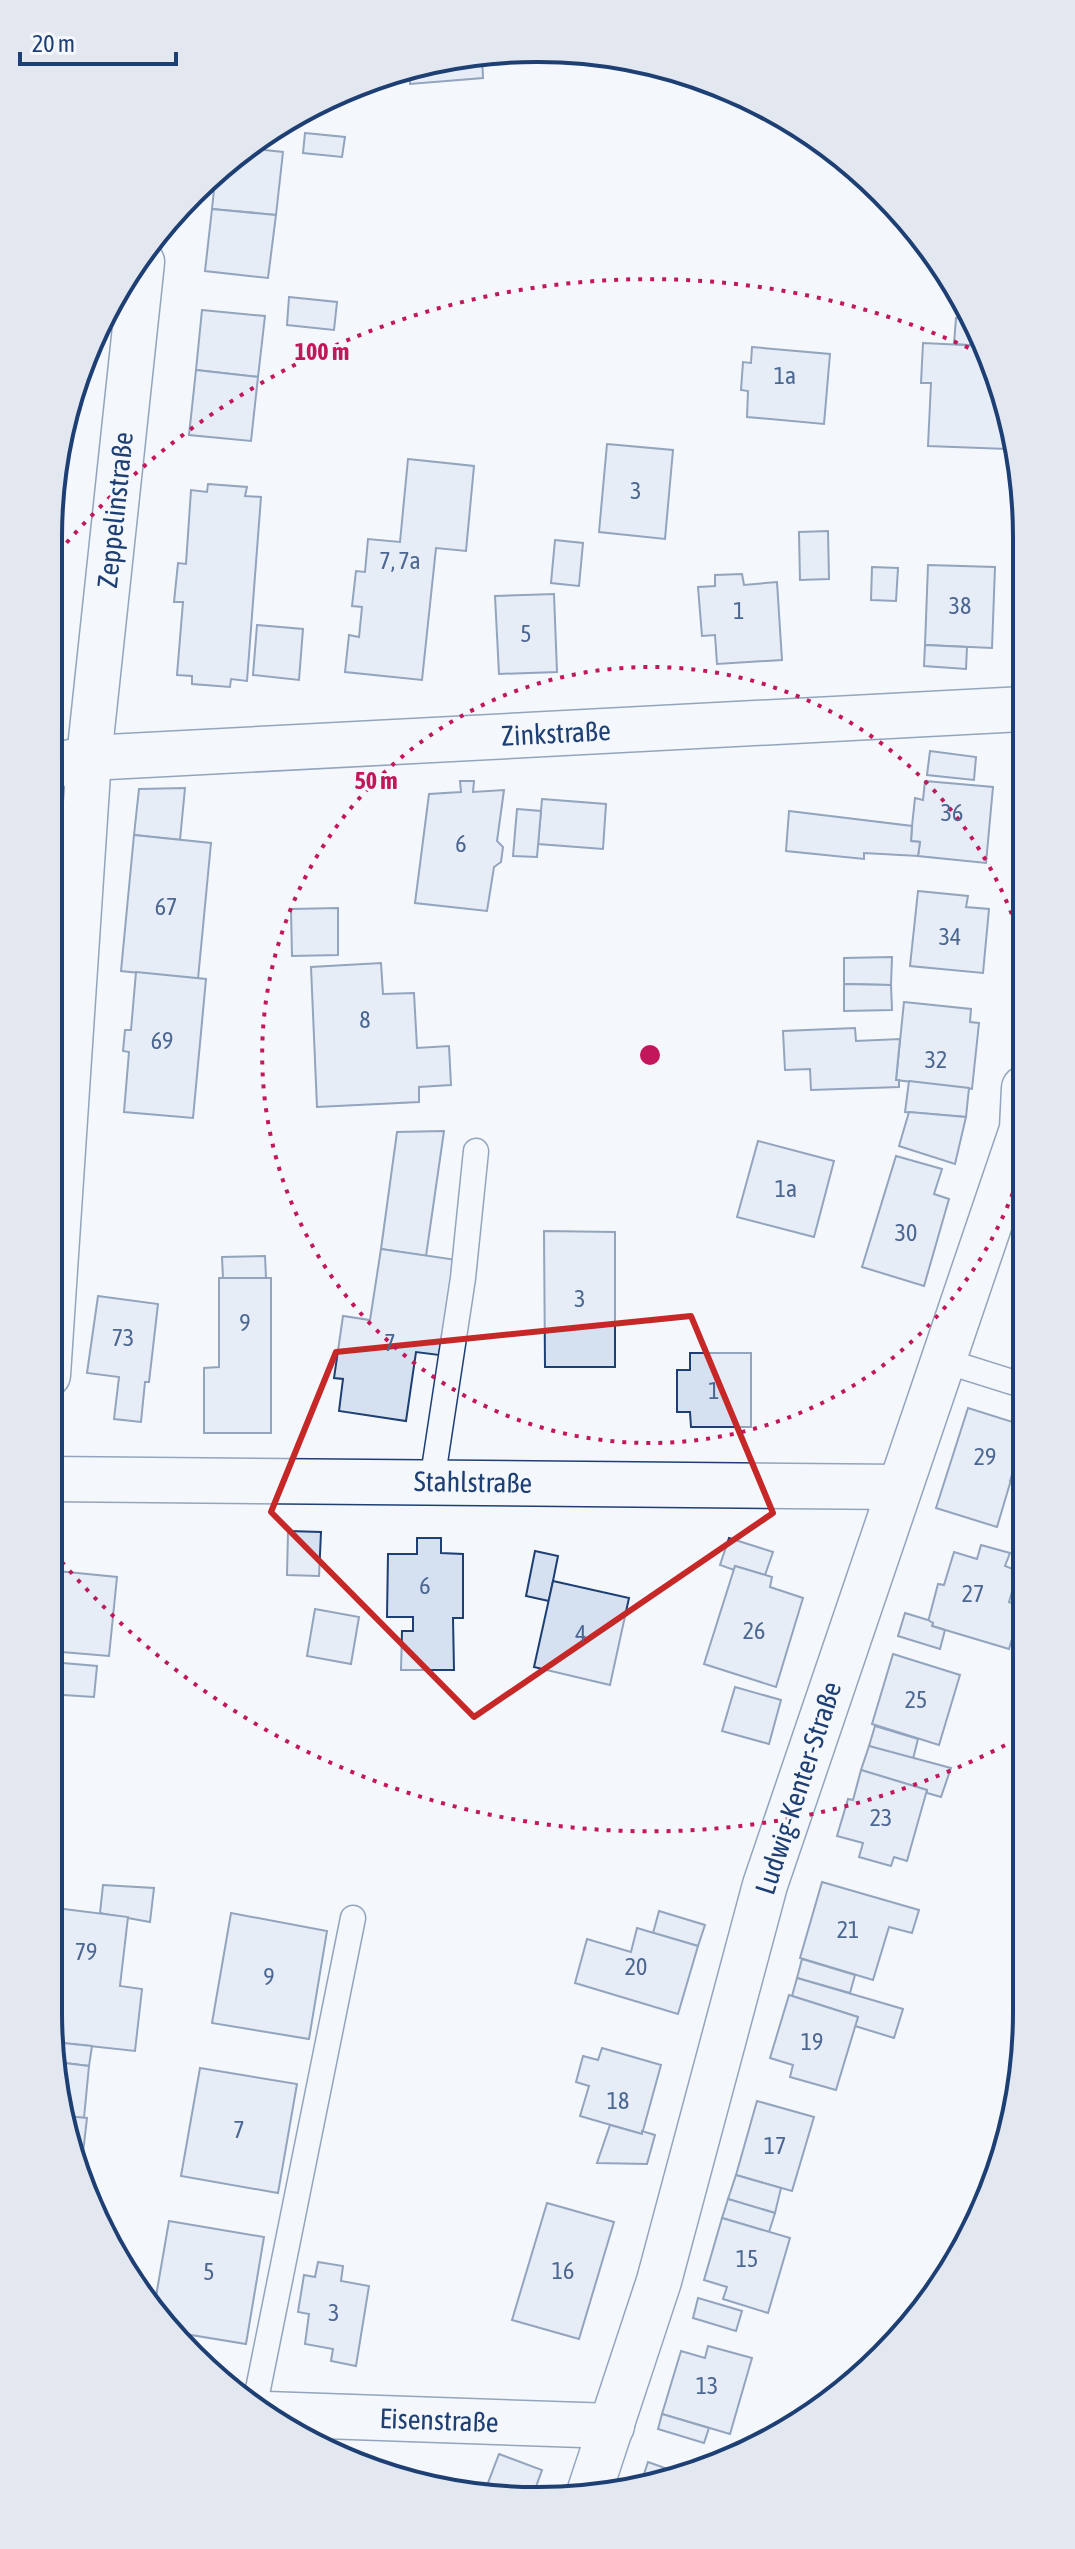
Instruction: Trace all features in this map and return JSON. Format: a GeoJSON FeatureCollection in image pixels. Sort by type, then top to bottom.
{"type":"FeatureCollection","features":[{"type":"Feature","properties":{"kind":"street","name":"Zeppelinstraße"},"geometry":{"type":"LineString","coordinates":[[62,946],[68,762],[140,277]]}},
{"type":"Feature","properties":{"kind":"street","name":"Zinkstraße"},"geometry":{"type":"LineString","coordinates":[[68,762],[1013,710]]}},
{"type":"Feature","properties":{"kind":"street","name":"Ludwig-Kenter-Straße"},"geometry":{"type":"LineString","coordinates":[[592,2484],[659,2281],[765,1885],[1013,1155]]}},
{"type":"Feature","properties":{"kind":"street","name":"Stahlstraße"},"geometry":{"type":"LineString","coordinates":[[62,1479],[899,1487]]}},
{"type":"Feature","properties":{"kind":"street","name":"Eisenstraße"},"geometry":{"type":"LineString","coordinates":[[286,2415],[612,2426]]}},
{"type":"Feature","properties":{"kind":"lane"},"geometry":{"type":"LineString","coordinates":[[432,1482],[463,1278],[476,1151]]}},
{"type":"Feature","properties":{"kind":"lane"},"geometry":{"type":"LineString","coordinates":[[942,1360],[1013,1382]]}},
{"type":"Feature","properties":{"kind":"lane"},"geometry":{"type":"LineString","coordinates":[[257,2395],[353,1918]]}},
{"type":"Feature","properties":{"kind":"highlighted area"},"geometry":{"type":"Polygon","coordinates":[[[691,1316],[773,1513],[474,1717],[271,1512],[336,1352],[691,1316]]]}},
{"type":"Feature","properties":{"kind":"building"},"geometry":{"type":"Polygon","coordinates":[[[482,65],[483,78],[410,84],[410,79],[414,78],[482,65]]]}},
{"type":"Feature","properties":{"kind":"building"},"geometry":{"type":"Polygon","coordinates":[[[305,133],[345,137],[342,157],[303,153],[305,133]]]}},
{"type":"Feature","properties":{"kind":"building"},"geometry":{"type":"Polygon","coordinates":[[[262,150],[283,152],[276,215],[212,209],[214,189],[248,160],[262,150]]]}},
{"type":"Feature","properties":{"kind":"building"},"geometry":{"type":"Polygon","coordinates":[[[212,209],[276,215],[268,278],[205,271],[212,209]]]}},
{"type":"Feature","properties":{"kind":"building"},"geometry":{"type":"Polygon","coordinates":[[[289,297],[337,302],[334,330],[287,325],[289,297]]]}},
{"type":"Feature","properties":{"kind":"building"},"geometry":{"type":"Polygon","coordinates":[[[202,310],[265,316],[258,377],[196,370],[202,310]]]}},
{"type":"Feature","properties":{"kind":"building"},"geometry":{"type":"Polygon","coordinates":[[[956,318],[959,318],[972,345],[954,344],[956,318]]]}},
{"type":"Feature","properties":{"kind":"building"},"geometry":{"type":"Polygon","coordinates":[[[923,343],[972,345],[988,385],[1005,449],[928,446],[931,383],[921,383],[923,343]]]}},
{"type":"Feature","properties":{"kind":"building"},"geometry":{"type":"Polygon","coordinates":[[[752,347],[830,354],[824,424],[747,417],[748,391],[741,390],[743,362],[751,363],[752,347]]]}},
{"type":"Feature","properties":{"kind":"building"},"geometry":{"type":"Polygon","coordinates":[[[196,370],[258,377],[251,441],[189,435],[196,370]]]}},
{"type":"Feature","properties":{"kind":"building"},"geometry":{"type":"Polygon","coordinates":[[[607,444],[673,450],[665,539],[599,532],[607,444]]]}},
{"type":"Feature","properties":{"kind":"building"},"geometry":{"type":"Polygon","coordinates":[[[408,459],[474,466],[466,551],[436,548],[422,680],[345,672],[349,635],[359,637],[362,607],[352,606],[356,571],[365,572],[368,539],[400,542],[408,459]]]}},
{"type":"Feature","properties":{"kind":"building"},"geometry":{"type":"Polygon","coordinates":[[[208,484],[247,487],[245,496],[261,497],[247,681],[231,679],[230,687],[192,684],[192,676],[177,675],[183,602],[174,602],[178,563],[186,564],[191,490],[207,492],[208,484]]]}},
{"type":"Feature","properties":{"kind":"building"},"geometry":{"type":"Polygon","coordinates":[[[828,531],[829,579],[800,580],[799,532],[828,531]]]}},
{"type":"Feature","properties":{"kind":"building"},"geometry":{"type":"Polygon","coordinates":[[[555,540],[583,543],[579,586],[551,583],[555,540]]]}},
{"type":"Feature","properties":{"kind":"building"},"geometry":{"type":"Polygon","coordinates":[[[928,565],[995,567],[992,648],[925,645],[928,565]]]}},
{"type":"Feature","properties":{"kind":"building"},"geometry":{"type":"Polygon","coordinates":[[[872,567],[898,568],[896,601],[871,600],[872,567]]]}},
{"type":"Feature","properties":{"kind":"building"},"geometry":{"type":"Polygon","coordinates":[[[742,574],[744,585],[777,582],[782,660],[717,664],[715,635],[702,636],[698,587],[715,586],[715,575],[742,574]]]}},
{"type":"Feature","properties":{"kind":"building"},"geometry":{"type":"Polygon","coordinates":[[[554,594],[557,672],[499,674],[495,596],[554,594]]]}},
{"type":"Feature","properties":{"kind":"building"},"geometry":{"type":"Polygon","coordinates":[[[257,625],[303,629],[299,680],[253,675],[257,625]]]}},
{"type":"Feature","properties":{"kind":"building"},"geometry":{"type":"Polygon","coordinates":[[[925,645],[967,647],[966,669],[924,666],[925,645]]]}},
{"type":"Feature","properties":{"kind":"building"},"geometry":{"type":"Polygon","coordinates":[[[930,751],[976,757],[974,780],[927,775],[930,751]]]}},
{"type":"Feature","properties":{"kind":"building"},"geometry":{"type":"Polygon","coordinates":[[[460,781],[474,781],[473,792],[504,790],[497,841],[503,847],[501,862],[494,867],[487,911],[415,903],[429,794],[461,792],[460,781]]]}},
{"type":"Feature","properties":{"kind":"building"},"geometry":{"type":"Polygon","coordinates":[[[925,781],[993,787],[986,863],[918,856],[920,842],[911,841],[912,826],[915,798],[923,800],[925,781]]]}},
{"type":"Feature","properties":{"kind":"building"},"geometry":{"type":"Polygon","coordinates":[[[185,788],[180,840],[134,835],[139,789],[185,788]]]}},
{"type":"Feature","properties":{"kind":"building"},"geometry":{"type":"Polygon","coordinates":[[[542,799],[606,804],[603,849],[538,844],[542,799]]]}},
{"type":"Feature","properties":{"kind":"building"},"geometry":{"type":"Polygon","coordinates":[[[517,809],[541,811],[537,857],[513,856],[517,809]]]}},
{"type":"Feature","properties":{"kind":"building"},"geometry":{"type":"Polygon","coordinates":[[[789,811],[912,826],[911,841],[920,842],[918,856],[864,853],[864,859],[786,851],[789,811]]]}},
{"type":"Feature","properties":{"kind":"building"},"geometry":{"type":"Polygon","coordinates":[[[134,835],[211,843],[198,979],[121,971],[134,835]]]}},
{"type":"Feature","properties":{"kind":"building"},"geometry":{"type":"Polygon","coordinates":[[[918,891],[968,896],[966,907],[989,909],[983,973],[910,966],[918,891]]]}},
{"type":"Feature","properties":{"kind":"building"},"geometry":{"type":"Polygon","coordinates":[[[338,908],[338,955],[292,956],[291,909],[338,908]]]}},
{"type":"Feature","properties":{"kind":"building"},"geometry":{"type":"Polygon","coordinates":[[[892,957],[891,985],[844,984],[844,958],[892,957]]]}},
{"type":"Feature","properties":{"kind":"building"},"geometry":{"type":"Polygon","coordinates":[[[381,963],[383,994],[414,993],[417,1048],[449,1046],[451,1085],[419,1087],[419,1102],[317,1107],[311,967],[381,963]]]}},
{"type":"Feature","properties":{"kind":"building"},"geometry":{"type":"Polygon","coordinates":[[[136,972],[206,979],[193,1118],[124,1112],[129,1052],[123,1051],[125,1030],[131,1030],[136,972]]]}},
{"type":"Feature","properties":{"kind":"building"},"geometry":{"type":"Polygon","coordinates":[[[844,984],[891,985],[892,1010],[844,1011],[844,984]]]}},
{"type":"Feature","properties":{"kind":"building"},"geometry":{"type":"Polygon","coordinates":[[[904,1002],[971,1009],[970,1022],[979,1023],[972,1089],[896,1080],[904,1002]]]}},
{"type":"Feature","properties":{"kind":"building"},"geometry":{"type":"Polygon","coordinates":[[[855,1028],[856,1041],[900,1039],[896,1080],[899,1080],[899,1087],[811,1090],[810,1069],[785,1070],[783,1031],[855,1028]]]}},
{"type":"Feature","properties":{"kind":"building"},"geometry":{"type":"Polygon","coordinates":[[[909,1081],[969,1088],[966,1117],[905,1112],[909,1081]]]}},
{"type":"Feature","properties":{"kind":"building"},"geometry":{"type":"Polygon","coordinates":[[[909,1112],[966,1117],[955,1164],[899,1146],[909,1112]]]}},
{"type":"Feature","properties":{"kind":"building"},"geometry":{"type":"Polygon","coordinates":[[[444,1131],[426,1256],[381,1249],[397,1132],[444,1131]]]}},
{"type":"Feature","properties":{"kind":"building"},"geometry":{"type":"Polygon","coordinates":[[[758,1141],[834,1161],[814,1237],[737,1217],[758,1141]]]}},
{"type":"Feature","properties":{"kind":"building"},"geometry":{"type":"Polygon","coordinates":[[[896,1156],[942,1169],[934,1194],[949,1199],[924,1286],[862,1267],[896,1156]]]}},
{"type":"Feature","properties":{"kind":"building"},"geometry":{"type":"Polygon","coordinates":[[[544,1231],[615,1232],[615,1367],[545,1367],[544,1231]]]}},
{"type":"Feature","properties":{"kind":"building"},"geometry":{"type":"Polygon","coordinates":[[[381,1249],[457,1260],[446,1335],[442,1334],[439,1355],[416,1352],[406,1421],[339,1411],[343,1379],[334,1378],[343,1316],[370,1320],[381,1249]]]}},
{"type":"Feature","properties":{"kind":"building"},"geometry":{"type":"Polygon","coordinates":[[[265,1256],[266,1278],[223,1278],[222,1257],[265,1256]]]}},
{"type":"Feature","properties":{"kind":"building"},"geometry":{"type":"Polygon","coordinates":[[[219,1278],[271,1278],[271,1433],[204,1433],[204,1368],[219,1367],[219,1278]]]}},
{"type":"Feature","properties":{"kind":"building"},"geometry":{"type":"Polygon","coordinates":[[[98,1296],[158,1304],[141,1422],[114,1419],[119,1377],[87,1373],[98,1296]]]}},
{"type":"Feature","properties":{"kind":"building"},"geometry":{"type":"Polygon","coordinates":[[[690,1353],[751,1353],[751,1427],[691,1427],[690,1412],[677,1412],[677,1370],[690,1370],[690,1353]]]}},
{"type":"Feature","properties":{"kind":"building"},"geometry":{"type":"Polygon","coordinates":[[[968,1408],[1013,1422],[1013,1473],[997,1527],[936,1508],[968,1408]]]}},
{"type":"Feature","properties":{"kind":"building"},"geometry":{"type":"Polygon","coordinates":[[[288,1531],[321,1532],[319,1576],[287,1575],[288,1531]]]}},
{"type":"Feature","properties":{"kind":"building"},"geometry":{"type":"Polygon","coordinates":[[[417,1538],[441,1538],[441,1553],[463,1554],[463,1618],[453,1618],[454,1670],[401,1670],[402,1631],[413,1631],[413,1617],[387,1617],[388,1554],[417,1554],[417,1538]]]}},
{"type":"Feature","properties":{"kind":"building"},"geometry":{"type":"Polygon","coordinates":[[[729,1538],[773,1552],[765,1575],[720,1565],[729,1538]]]}},
{"type":"Feature","properties":{"kind":"building"},"geometry":{"type":"Polygon","coordinates":[[[981,1545],[1010,1553],[1005,1566],[1013,1569],[1009,1602],[1013,1603],[1013,1636],[1009,1649],[932,1626],[933,1623],[928,1622],[938,1584],[944,1585],[954,1552],[977,1559],[981,1545]]]}},
{"type":"Feature","properties":{"kind":"building"},"geometry":{"type":"Polygon","coordinates":[[[535,1551],[558,1556],[549,1601],[526,1596],[535,1551]]]}},
{"type":"Feature","properties":{"kind":"building"},"geometry":{"type":"Polygon","coordinates":[[[735,1566],[772,1577],[770,1587],[803,1598],[776,1687],[704,1664],[735,1566]]]}},
{"type":"Feature","properties":{"kind":"building"},"geometry":{"type":"Polygon","coordinates":[[[62,1572],[117,1577],[109,1656],[62,1652],[62,1572]]]}},
{"type":"Feature","properties":{"kind":"building"},"geometry":{"type":"Polygon","coordinates":[[[553,1581],[629,1598],[610,1685],[534,1667],[553,1581]]]}},
{"type":"Feature","properties":{"kind":"building"},"geometry":{"type":"Polygon","coordinates":[[[315,1609],[359,1617],[351,1664],[307,1656],[315,1609]]]}},
{"type":"Feature","properties":{"kind":"building"},"geometry":{"type":"Polygon","coordinates":[[[905,1613],[928,1620],[933,1623],[932,1626],[945,1630],[940,1649],[898,1636],[905,1613]]]}},
{"type":"Feature","properties":{"kind":"building"},"geometry":{"type":"Polygon","coordinates":[[[893,1654],[960,1675],[939,1745],[872,1724],[893,1654]]]}},
{"type":"Feature","properties":{"kind":"building"},"geometry":{"type":"Polygon","coordinates":[[[62,1663],[97,1666],[94,1697],[62,1695],[62,1663]]]}},
{"type":"Feature","properties":{"kind":"building"},"geometry":{"type":"Polygon","coordinates":[[[735,1687],[781,1700],[769,1744],[722,1731],[735,1687]]]}},
{"type":"Feature","properties":{"kind":"building"},"geometry":{"type":"Polygon","coordinates":[[[875,1726],[918,1739],[913,1759],[869,1746],[875,1726]]]}},
{"type":"Feature","properties":{"kind":"building"},"geometry":{"type":"Polygon","coordinates":[[[869,1746],[951,1768],[941,1797],[861,1770],[869,1746]]]}},
{"type":"Feature","properties":{"kind":"building"},"geometry":{"type":"Polygon","coordinates":[[[861,1770],[927,1790],[907,1861],[894,1857],[891,1866],[859,1857],[863,1843],[837,1836],[848,1799],[853,1800],[861,1770]]]}},
{"type":"Feature","properties":{"kind":"building"},"geometry":{"type":"Polygon","coordinates":[[[822,1882],[919,1910],[912,1933],[889,1927],[873,1980],[800,1958],[822,1882]]]}},
{"type":"Feature","properties":{"kind":"building"},"geometry":{"type":"Polygon","coordinates":[[[103,1885],[154,1888],[150,1922],[100,1913],[103,1885]]]}},
{"type":"Feature","properties":{"kind":"building"},"geometry":{"type":"Polygon","coordinates":[[[62,1909],[128,1917],[120,1986],[142,1989],[135,2051],[63,2043],[62,1909]]]}},
{"type":"Feature","properties":{"kind":"building"},"geometry":{"type":"Polygon","coordinates":[[[659,1911],[705,1925],[698,1946],[653,1933],[659,1911]]]}},
{"type":"Feature","properties":{"kind":"building"},"geometry":{"type":"Polygon","coordinates":[[[231,1913],[327,1931],[309,2039],[212,2023],[231,1913]]]}},
{"type":"Feature","properties":{"kind":"building"},"geometry":{"type":"Polygon","coordinates":[[[637,1928],[698,1946],[678,2014],[575,1983],[587,1939],[631,1952],[637,1928]]]}},
{"type":"Feature","properties":{"kind":"building"},"geometry":{"type":"Polygon","coordinates":[[[802,1959],[855,1975],[850,1993],[797,1978],[802,1959]]]}},
{"type":"Feature","properties":{"kind":"building"},"geometry":{"type":"Polygon","coordinates":[[[797,1978],[903,2009],[894,2038],[855,2026],[858,2017],[792,1996],[797,1978]]]}},
{"type":"Feature","properties":{"kind":"building"},"geometry":{"type":"Polygon","coordinates":[[[789,1995],[858,2017],[836,2090],[790,2077],[793,2065],[770,2058],[789,1995]]]}},
{"type":"Feature","properties":{"kind":"building"},"geometry":{"type":"Polygon","coordinates":[[[63,2043],[92,2046],[89,2066],[65,2063],[63,2043]]]}},
{"type":"Feature","properties":{"kind":"building"},"geometry":{"type":"Polygon","coordinates":[[[602,2048],[661,2065],[642,2134],[580,2116],[589,2086],[576,2082],[583,2056],[598,2060],[602,2048]]]}},
{"type":"Feature","properties":{"kind":"building"},"geometry":{"type":"Polygon","coordinates":[[[65,2063],[89,2066],[84,2118],[74,2117],[65,2063]]]}},
{"type":"Feature","properties":{"kind":"building"},"geometry":{"type":"Polygon","coordinates":[[[200,2068],[297,2084],[278,2193],[181,2176],[200,2068]]]}},
{"type":"Feature","properties":{"kind":"building"},"geometry":{"type":"Polygon","coordinates":[[[757,2101],[814,2117],[792,2191],[736,2175],[757,2101]]]}},
{"type":"Feature","properties":{"kind":"building"},"geometry":{"type":"Polygon","coordinates":[[[74,2117],[87,2118],[83,2152],[74,2117]]]}},
{"type":"Feature","properties":{"kind":"building"},"geometry":{"type":"Polygon","coordinates":[[[610,2125],[655,2135],[647,2164],[597,2163],[610,2125]]]}},
{"type":"Feature","properties":{"kind":"building"},"geometry":{"type":"Polygon","coordinates":[[[736,2175],[781,2188],[775,2213],[728,2199],[736,2175]]]}},
{"type":"Feature","properties":{"kind":"building"},"geometry":{"type":"Polygon","coordinates":[[[728,2199],[775,2213],[769,2232],[722,2218],[728,2199]]]}},
{"type":"Feature","properties":{"kind":"building"},"geometry":{"type":"Polygon","coordinates":[[[547,2203],[614,2222],[579,2339],[512,2320],[547,2203]]]}},
{"type":"Feature","properties":{"kind":"building"},"geometry":{"type":"Polygon","coordinates":[[[722,2218],[790,2238],[768,2313],[723,2299],[727,2287],[704,2280],[722,2218]]]}},
{"type":"Feature","properties":{"kind":"building"},"geometry":{"type":"Polygon","coordinates":[[[169,2221],[264,2237],[246,2344],[189,2335],[156,2296],[169,2221]]]}},
{"type":"Feature","properties":{"kind":"building"},"geometry":{"type":"Polygon","coordinates":[[[318,2262],[343,2266],[341,2281],[369,2286],[356,2366],[331,2361],[333,2349],[305,2344],[309,2314],[298,2312],[304,2275],[315,2277],[318,2262]]]}},
{"type":"Feature","properties":{"kind":"building"},"geometry":{"type":"Polygon","coordinates":[[[698,2298],[742,2311],[736,2331],[693,2318],[698,2298]]]}},
{"type":"Feature","properties":{"kind":"building"},"geometry":{"type":"Polygon","coordinates":[[[708,2346],[752,2358],[730,2434],[662,2414],[681,2351],[705,2358],[708,2346]]]}},
{"type":"Feature","properties":{"kind":"building"},"geometry":{"type":"Polygon","coordinates":[[[662,2414],[709,2428],[704,2443],[658,2429],[662,2414]]]}},
{"type":"Feature","properties":{"kind":"building"},"geometry":{"type":"Polygon","coordinates":[[[499,2454],[542,2470],[536,2487],[487,2484],[499,2454]]]}},
{"type":"Feature","properties":{"kind":"building"},"geometry":{"type":"Polygon","coordinates":[[[648,2462],[668,2469],[661,2471],[644,2475],[648,2462]]]}}]}
